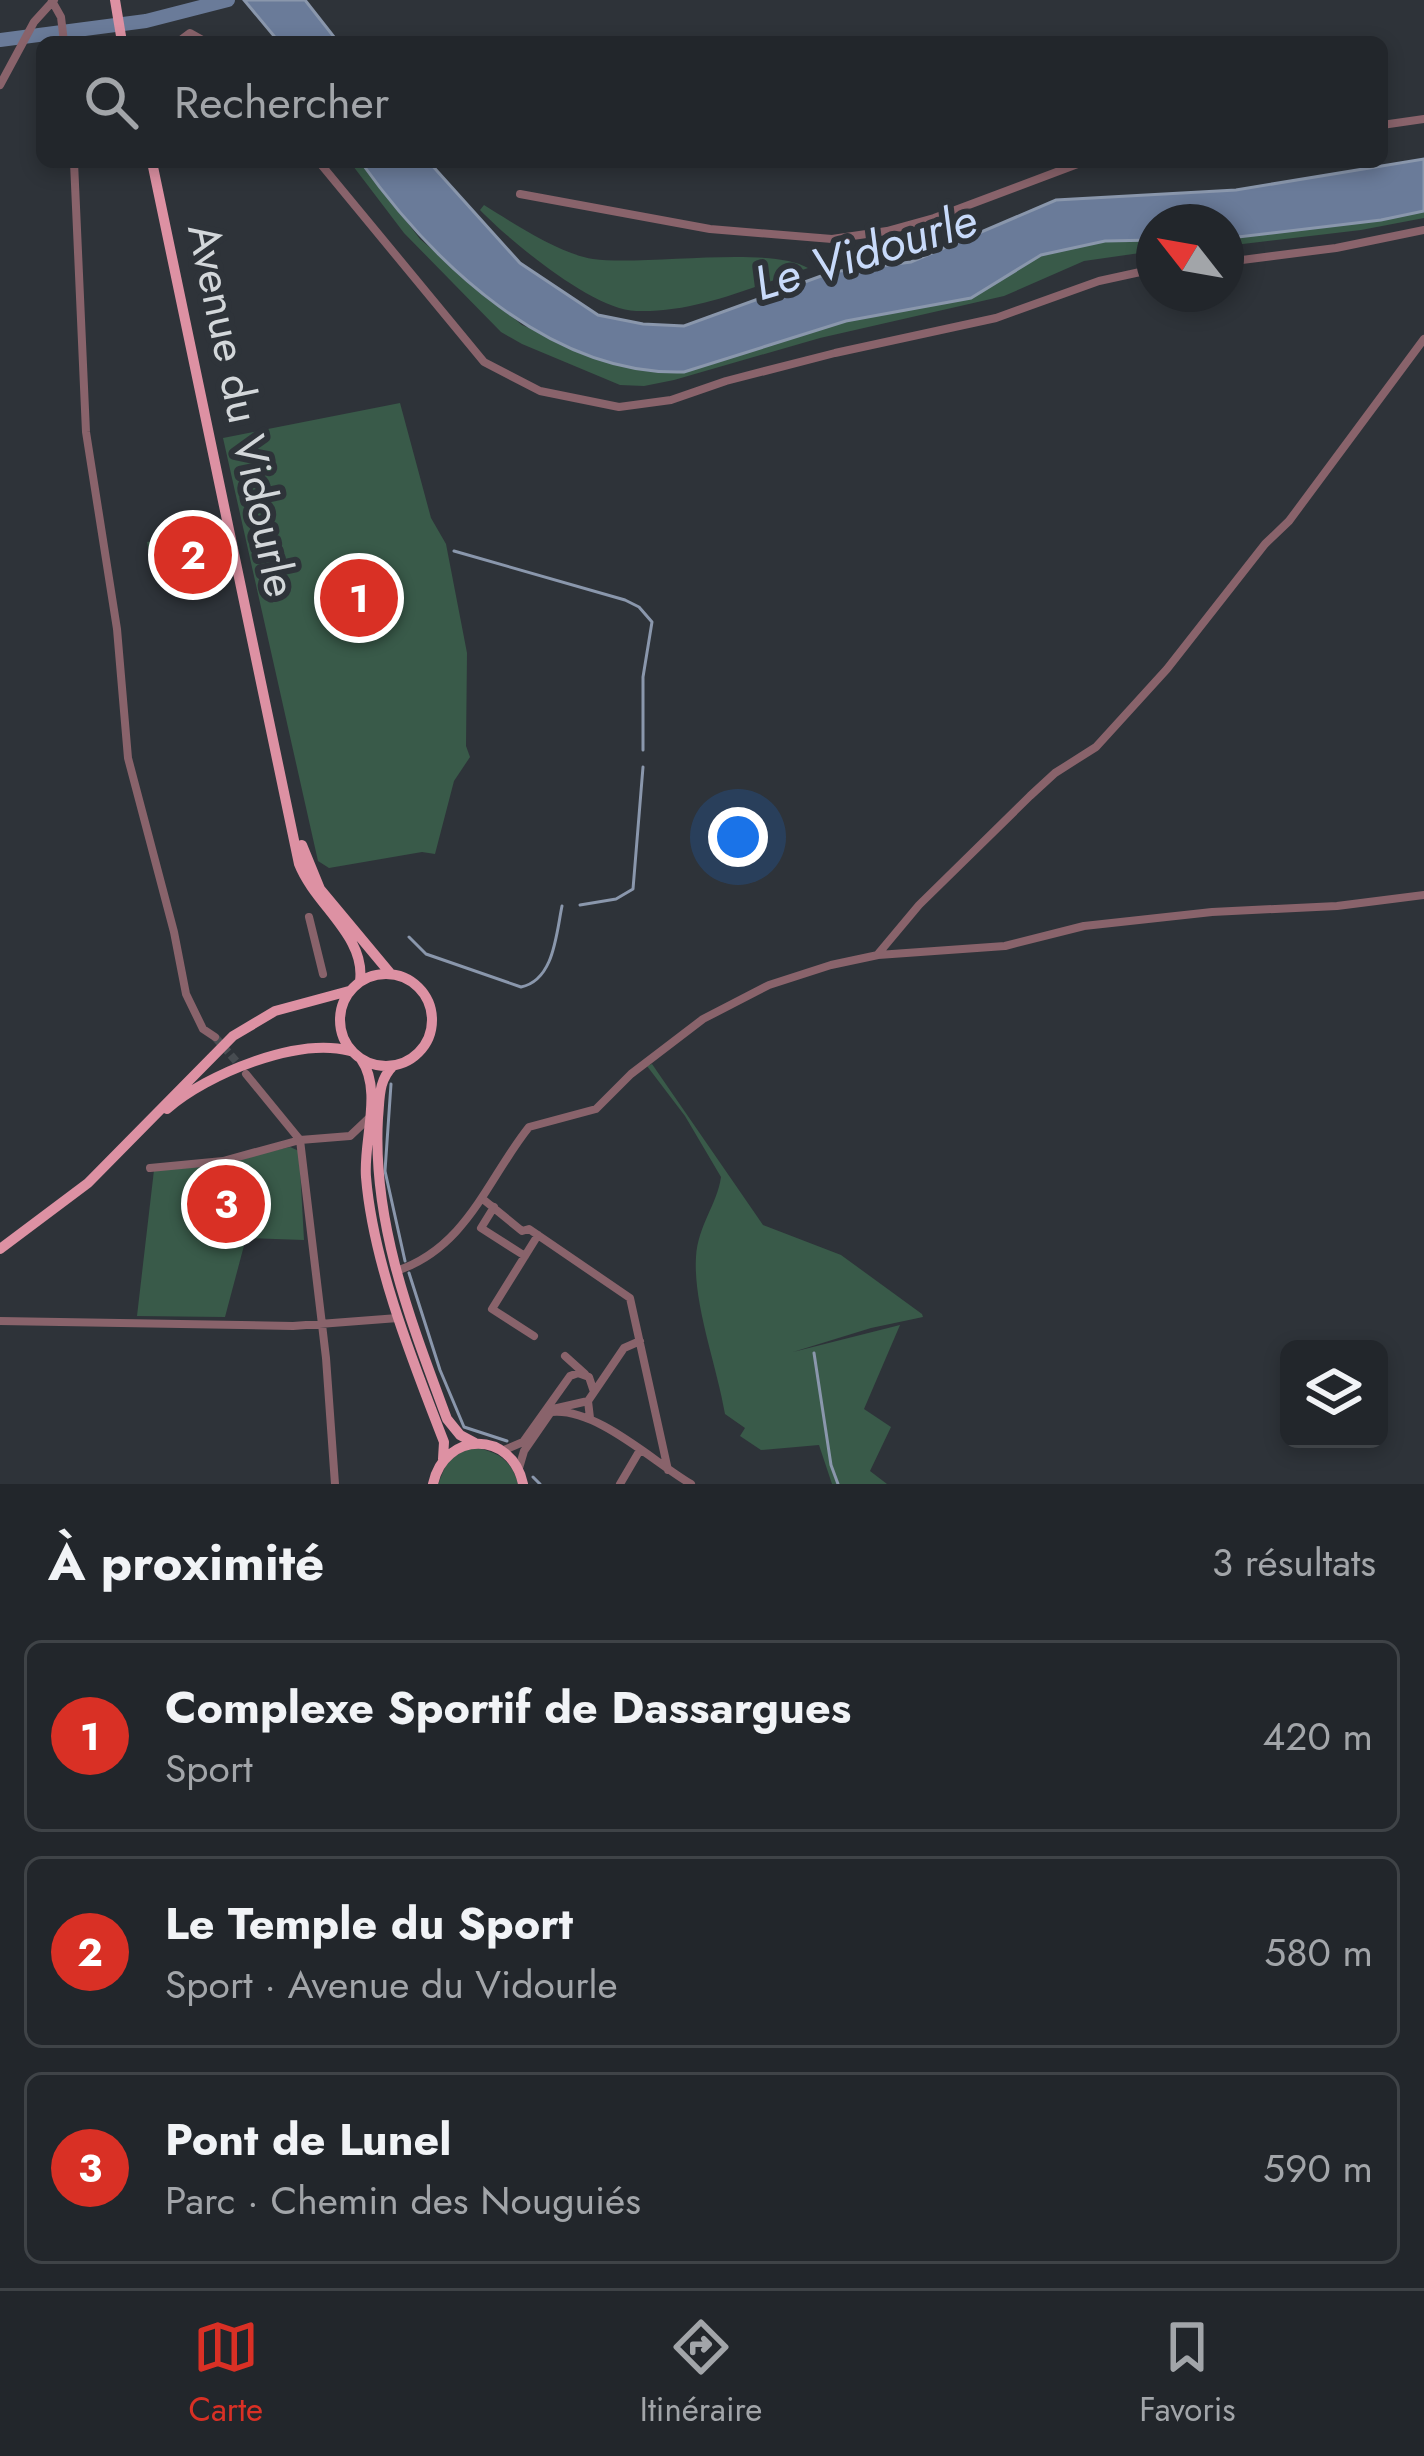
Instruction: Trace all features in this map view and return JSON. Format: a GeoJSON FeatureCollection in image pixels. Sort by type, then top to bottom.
{"type":"FeatureCollection","features":[{"type":"Feature","properties":{"kind":"main road"},"geometry":{"type":"LineString","coordinates":[[115,0],[124,36]]}},
{"type":"Feature","properties":{"kind":"main road","name":"Avenue du Vidourle"},"geometry":{"type":"LineString","coordinates":[[156,168],[299,864],[317,900],[357,951],[359,981]]}},
{"type":"Feature","properties":{"kind":"main road","name":"Avenue du Vidourle"},"geometry":{"type":"LineString","coordinates":[[271,720],[312,875],[390,973]]}},
{"type":"Feature","properties":{"kind":"main road"},"geometry":{"type":"LineString","coordinates":[[432,1483],[443,1459],[444,1442],[398,1318],[370,1206],[366,1151],[370,1077],[339,1021],[349,991],[359,981],[390,973],[418,986],[432,1013],[426,1043],[412,1058],[393,1066],[380,1088],[376,1165],[396,1271],[447,1419],[460,1436],[504,1450],[519,1468],[523,1484]]}},
{"type":"Feature","properties":{"kind":"main road"},"geometry":{"type":"LineString","coordinates":[[0,1249],[88,1183],[215,1049],[247,1025],[287,1007],[349,991]]}},
{"type":"Feature","properties":{"kind":"main road"},"geometry":{"type":"LineString","coordinates":[[154,1118],[200,1085],[256,1062],[324,1048],[393,1066]]}},
{"type":"Feature","properties":{"kind":"main road"},"geometry":{"type":"LineString","coordinates":[[443,1459],[454,1449],[475,1442]]}},
{"type":"Feature","properties":{"kind":"street"},"geometry":{"type":"LineString","coordinates":[[0,85],[34,22],[53,1],[63,36]]}},
{"type":"Feature","properties":{"kind":"street"},"geometry":{"type":"LineString","coordinates":[[1388,124],[1424,119]]}},
{"type":"Feature","properties":{"kind":"street"},"geometry":{"type":"LineString","coordinates":[[74,168],[86,432],[116,629],[128,758],[186,994],[203,1029],[215,1037]]}},
{"type":"Feature","properties":{"kind":"street"},"geometry":{"type":"LineString","coordinates":[[326,168],[484,362],[540,391],[619,407],[670,400],[856,347],[996,317],[1136,273]]}},
{"type":"Feature","properties":{"kind":"street"},"geometry":{"type":"LineString","coordinates":[[520,194],[710,229],[832,239],[934,218],[1064,168]]}},
{"type":"Feature","properties":{"kind":"street"},"geometry":{"type":"LineString","coordinates":[[1244,260],[1424,230]]}},
{"type":"Feature","properties":{"kind":"street"},"geometry":{"type":"LineString","coordinates":[[878,955],[920,905],[1014,811],[1055,773],[1096,747],[1167,669],[1264,544],[1289,521],[1424,339]]}},
{"type":"Feature","properties":{"kind":"street"},"geometry":{"type":"LineString","coordinates":[[396,1271],[448,1236],[484,1200],[529,1127],[584,1114],[704,1019],[732,1002],[810,971],[878,955],[1005,946],[1130,920],[1328,907],[1424,895]]}},
{"type":"Feature","properties":{"kind":"street"},"geometry":{"type":"LineString","coordinates":[[309,917],[323,974]]}},
{"type":"Feature","properties":{"kind":"street"},"geometry":{"type":"LineString","coordinates":[[246,1074],[300,1140],[335,1484]]}},
{"type":"Feature","properties":{"kind":"street"},"geometry":{"type":"LineString","coordinates":[[150,1168],[223,1162],[300,1140],[350,1136],[368,1119]]}},
{"type":"Feature","properties":{"kind":"street"},"geometry":{"type":"LineString","coordinates":[[350,1136],[366,1151]]}},
{"type":"Feature","properties":{"kind":"street"},"geometry":{"type":"LineString","coordinates":[[484,1200],[520,1229],[538,1235],[630,1298],[664,1467]]}},
{"type":"Feature","properties":{"kind":"street"},"geometry":{"type":"LineString","coordinates":[[494,1208],[481,1228],[525,1256]]}},
{"type":"Feature","properties":{"kind":"street"},"geometry":{"type":"LineString","coordinates":[[535,1336],[492,1309],[538,1235]]}},
{"type":"Feature","properties":{"kind":"street"},"geometry":{"type":"LineString","coordinates":[[0,1322],[321,1324],[398,1318]]}},
{"type":"Feature","properties":{"kind":"street"},"geometry":{"type":"LineString","coordinates":[[504,1450],[523,1442],[566,1381],[605,1371],[637,1329]]}},
{"type":"Feature","properties":{"kind":"street"},"geometry":{"type":"LineString","coordinates":[[519,1468],[524,1451],[552,1412],[591,1396],[624,1348],[640,1341]]}},
{"type":"Feature","properties":{"kind":"street"},"geometry":{"type":"LineString","coordinates":[[578,1414],[564,1393],[565,1356],[587,1376],[590,1418]]}},
{"type":"Feature","properties":{"kind":"street"},"geometry":{"type":"LineString","coordinates":[[552,1412],[590,1418],[691,1484]]}},
{"type":"Feature","properties":{"kind":"street"},"geometry":{"type":"LineString","coordinates":[[620,1484],[640,1450]]}},
{"type":"Feature","properties":{"kind":"green space"},"geometry":{"type":"Polygon","coordinates":[[[355,168],[366,168],[420,239],[522,325],[625,367],[683,372],[846,321],[971,298],[1041,255],[1105,241],[1136,240],[1136,254],[1084,261],[1004,296],[820,338],[644,386],[620,385],[501,332],[404,233],[355,168]]]}},
{"type":"Feature","properties":{"kind":"green space"},"geometry":{"type":"Polygon","coordinates":[[[484,205],[552,244],[593,259],[765,258],[808,268],[680,308],[618,308],[576,287],[531,255],[480,210],[484,205]]]}},
{"type":"Feature","properties":{"kind":"green space"},"geometry":{"type":"Polygon","coordinates":[[[1424,211],[1424,218],[1361,230],[1244,244],[1244,235],[1424,211]]]}},
{"type":"Feature","properties":{"kind":"green space"},"geometry":{"type":"Polygon","coordinates":[[[400,403],[431,518],[446,544],[467,653],[466,746],[470,757],[454,781],[435,854],[422,852],[329,868],[318,861],[223,438],[400,403]]]}},
{"type":"Feature","properties":{"kind":"green space"},"geometry":{"type":"Polygon","coordinates":[[[192,533],[196,552],[211,550],[213,563],[192,567],[193,577],[180,580],[174,552],[150,557],[147,542],[192,533]]]}},
{"type":"Feature","properties":{"kind":"green space"},"geometry":{"type":"Polygon","coordinates":[[[652,1064],[763,1225],[841,1255],[922,1314],[793,1352],[900,1325],[864,1409],[891,1427],[870,1471],[887,1484],[832,1484],[819,1445],[761,1450],[740,1436],[745,1428],[725,1414],[696,1275],[697,1246],[721,1177],[685,1116],[647,1066],[652,1064]]]}},
{"type":"Feature","properties":{"kind":"green space"},"geometry":{"type":"Polygon","coordinates":[[[290,1147],[299,1151],[304,1240],[246,1238],[225,1317],[137,1316],[154,1170],[220,1163],[290,1147]]]}},
{"type":"Feature","properties":{"kind":"green space"},"geometry":{"type":"Polygon","coordinates":[[[471,1447],[501,1457],[518,1484],[438,1484],[448,1460],[471,1447]]]}},
{"type":"Feature","properties":{"kind":"water"},"geometry":{"type":"Polygon","coordinates":[[[244,0],[305,0],[333,36],[274,36],[244,0]]]}},
{"type":"Feature","properties":{"kind":"water","name":"Le Vidourle"},"geometry":{"type":"Polygon","coordinates":[[[1424,159],[1424,211],[1244,236],[1244,204],[1136,204],[1136,240],[1105,241],[1041,255],[971,298],[846,321],[684,372],[635,368],[587,355],[542,334],[460,274],[423,238],[366,168],[434,168],[520,263],[598,315],[684,326],[832,272],[911,262],[1056,200],[1236,190],[1424,159]]]}},
{"type":"Feature","properties":{"kind":"waterway","name":"Le Vidourle"},"geometry":{"type":"LineString","coordinates":[[0,40],[146,21],[228,0]]}},
{"type":"Feature","properties":{"kind":"waterway"},"geometry":{"type":"LineString","coordinates":[[454,551],[639,607],[652,622],[643,677],[643,750]]}},
{"type":"Feature","properties":{"kind":"waterway"},"geometry":{"type":"LineString","coordinates":[[580,905],[616,899],[633,889],[643,767]]}},
{"type":"Feature","properties":{"kind":"waterway"},"geometry":{"type":"LineString","coordinates":[[409,937],[426,954],[521,987],[532,983],[547,966],[562,906]]}},
{"type":"Feature","properties":{"kind":"waterway"},"geometry":{"type":"LineString","coordinates":[[391,1084],[385,1171],[405,1261]]}},
{"type":"Feature","properties":{"kind":"waterway"},"geometry":{"type":"LineString","coordinates":[[409,1273],[464,1427],[507,1441]]}},
{"type":"Feature","properties":{"kind":"waterway"},"geometry":{"type":"LineString","coordinates":[[814,1353],[838,1484]]}},
{"type":"Feature","properties":{"kind":"waterway"},"geometry":{"type":"LineString","coordinates":[[533,1477],[540,1484]]}},
{"type":"Feature","properties":{"kind":"tunnel"},"geometry":{"type":"LineString","coordinates":[[215,1037],[242,1068]]}},
{"type":"Feature","properties":{"kind":"place","name":"Le Temple du Sport"},"geometry":{"type":"Point","coordinates":[193,555]}},
{"type":"Feature","properties":{"kind":"place","name":"Complexe Sportif de Dassargues"},"geometry":{"type":"Point","coordinates":[359,598]}},
{"type":"Feature","properties":{"kind":"place","name":"Pont de Lunel"},"geometry":{"type":"Point","coordinates":[226,1204]}}]}
